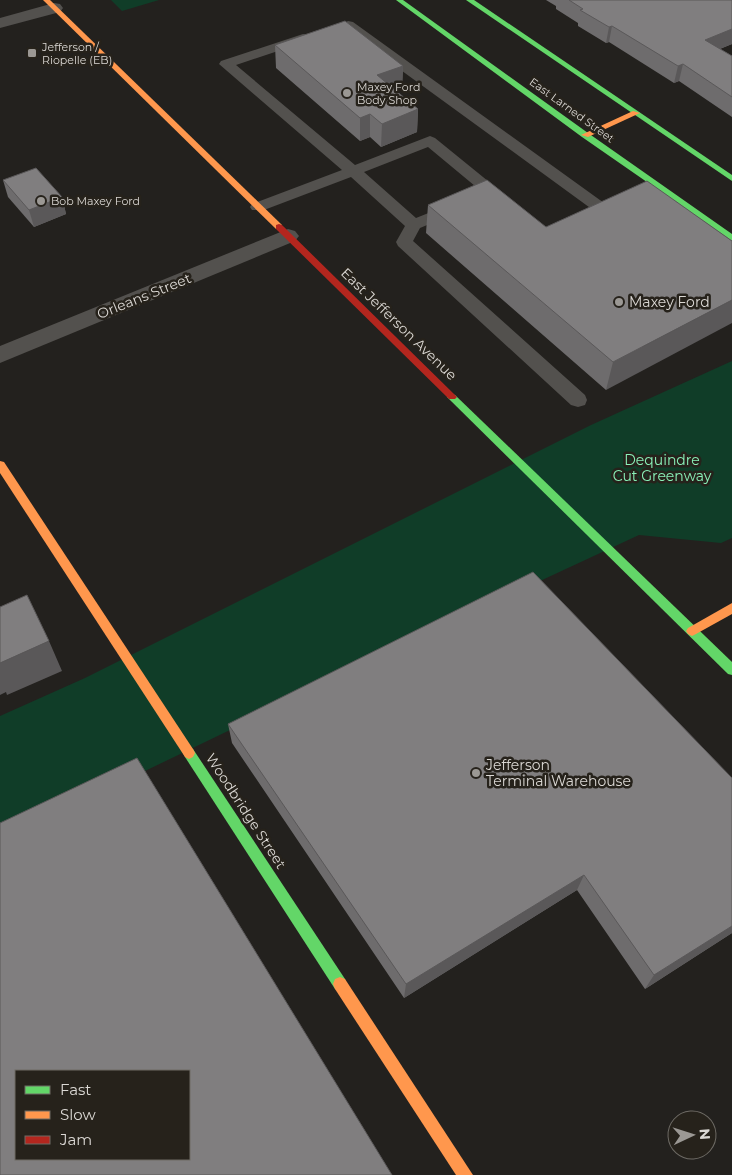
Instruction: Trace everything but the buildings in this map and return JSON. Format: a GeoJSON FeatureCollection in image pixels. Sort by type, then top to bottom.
{"type":"FeatureCollection","features":[{"type":"Feature","properties":{"kind":"street","name":"East Larned Street"},"geometry":{"type":"LineString","coordinates":[[399,0],[585,135],[732,238]]}},
{"type":"Feature","properties":{"kind":"street"},"geometry":{"type":"LineString","coordinates":[[469,0],[732,178]]}},
{"type":"Feature","properties":{"kind":"street"},"geometry":{"type":"LineString","coordinates":[[0,23],[50,4]]}},
{"type":"Feature","properties":{"kind":"street","name":"East Jefferson Avenue"},"geometry":{"type":"LineString","coordinates":[[50,4],[732,670]]}},
{"type":"Feature","properties":{"kind":"street"},"geometry":{"type":"LineString","coordinates":[[585,135],[636,113]]}},
{"type":"Feature","properties":{"kind":"street"},"geometry":{"type":"LineString","coordinates":[[713,224],[732,226]]}},
{"type":"Feature","properties":{"kind":"street","name":"Orleans Street"},"geometry":{"type":"LineString","coordinates":[[0,355],[288,236]]}},
{"type":"Feature","properties":{"kind":"street","name":"Woodbridge Street"},"geometry":{"type":"LineString","coordinates":[[0,465],[164,713],[464,1175]]}},
{"type":"Feature","properties":{"kind":"street"},"geometry":{"type":"LineString","coordinates":[[692,632],[732,608]]}},
{"type":"Feature","properties":{"kind":"lane"},"geometry":{"type":"LineString","coordinates":[[336,26],[345,23],[605,210],[578,223]]}},
{"type":"Feature","properties":{"kind":"lane"},"geometry":{"type":"LineString","coordinates":[[318,32],[226,64],[414,225]]}},
{"type":"Feature","properties":{"kind":"lane"},"geometry":{"type":"LineString","coordinates":[[258,207],[430,141],[508,204]]}},
{"type":"Feature","properties":{"kind":"lane"},"geometry":{"type":"LineString","coordinates":[[493,193],[414,225],[404,242],[578,400]]}},
{"type":"Feature","properties":{"kind":"green space"},"geometry":{"type":"Polygon","coordinates":[[[111,0],[159,0],[122,11],[111,0]]]}},
{"type":"Feature","properties":{"kind":"green space","name":"Dequindre Cut Greenway"},"geometry":{"type":"Polygon","coordinates":[[[732,361],[732,538],[721,543],[639,535],[512,594],[89,798],[0,836],[0,716],[85,678],[591,425],[732,361]]]}},
{"type":"Feature","properties":{"kind":"traffic: fast"},"geometry":{"type":"LineString","coordinates":[[399,0],[585,135],[732,238]]}},
{"type":"Feature","properties":{"kind":"traffic: fast"},"geometry":{"type":"LineString","coordinates":[[469,0],[732,179]]}},
{"type":"Feature","properties":{"kind":"traffic: fast"},"geometry":{"type":"LineString","coordinates":[[452,397],[732,670]]}},
{"type":"Feature","properties":{"kind":"traffic: fast"},"geometry":{"type":"LineString","coordinates":[[189,753],[340,984]]}},
{"type":"Feature","properties":{"kind":"traffic: slow"},"geometry":{"type":"LineString","coordinates":[[46,0],[279,227]]}},
{"type":"Feature","properties":{"kind":"traffic: slow"},"geometry":{"type":"LineString","coordinates":[[585,135],[636,113]]}},
{"type":"Feature","properties":{"kind":"traffic: slow"},"geometry":{"type":"LineString","coordinates":[[0,465],[189,753]]}},
{"type":"Feature","properties":{"kind":"traffic: slow"},"geometry":{"type":"LineString","coordinates":[[692,631],[732,608]]}},
{"type":"Feature","properties":{"kind":"traffic: slow"},"geometry":{"type":"LineString","coordinates":[[340,984],[465,1175]]}},
{"type":"Feature","properties":{"kind":"traffic: jam"},"geometry":{"type":"LineString","coordinates":[[279,227],[452,397]]}},
{"type":"Feature","properties":{"kind":"place","name":"Jefferson / Riopelle (EB)"},"geometry":{"type":"Point","coordinates":[32,53]}},
{"type":"Feature","properties":{"kind":"place","name":"Maxey Ford Body Shop"},"geometry":{"type":"Point","coordinates":[347,93]}},
{"type":"Feature","properties":{"kind":"place","name":"Bob Maxey Ford"},"geometry":{"type":"Point","coordinates":[41,201]}},
{"type":"Feature","properties":{"kind":"place","name":"Maxey Ford"},"geometry":{"type":"Point","coordinates":[619,302]}},
{"type":"Feature","properties":{"kind":"place","name":"Jefferson Terminal Warehouse"},"geometry":{"type":"Point","coordinates":[476,773]}}]}
